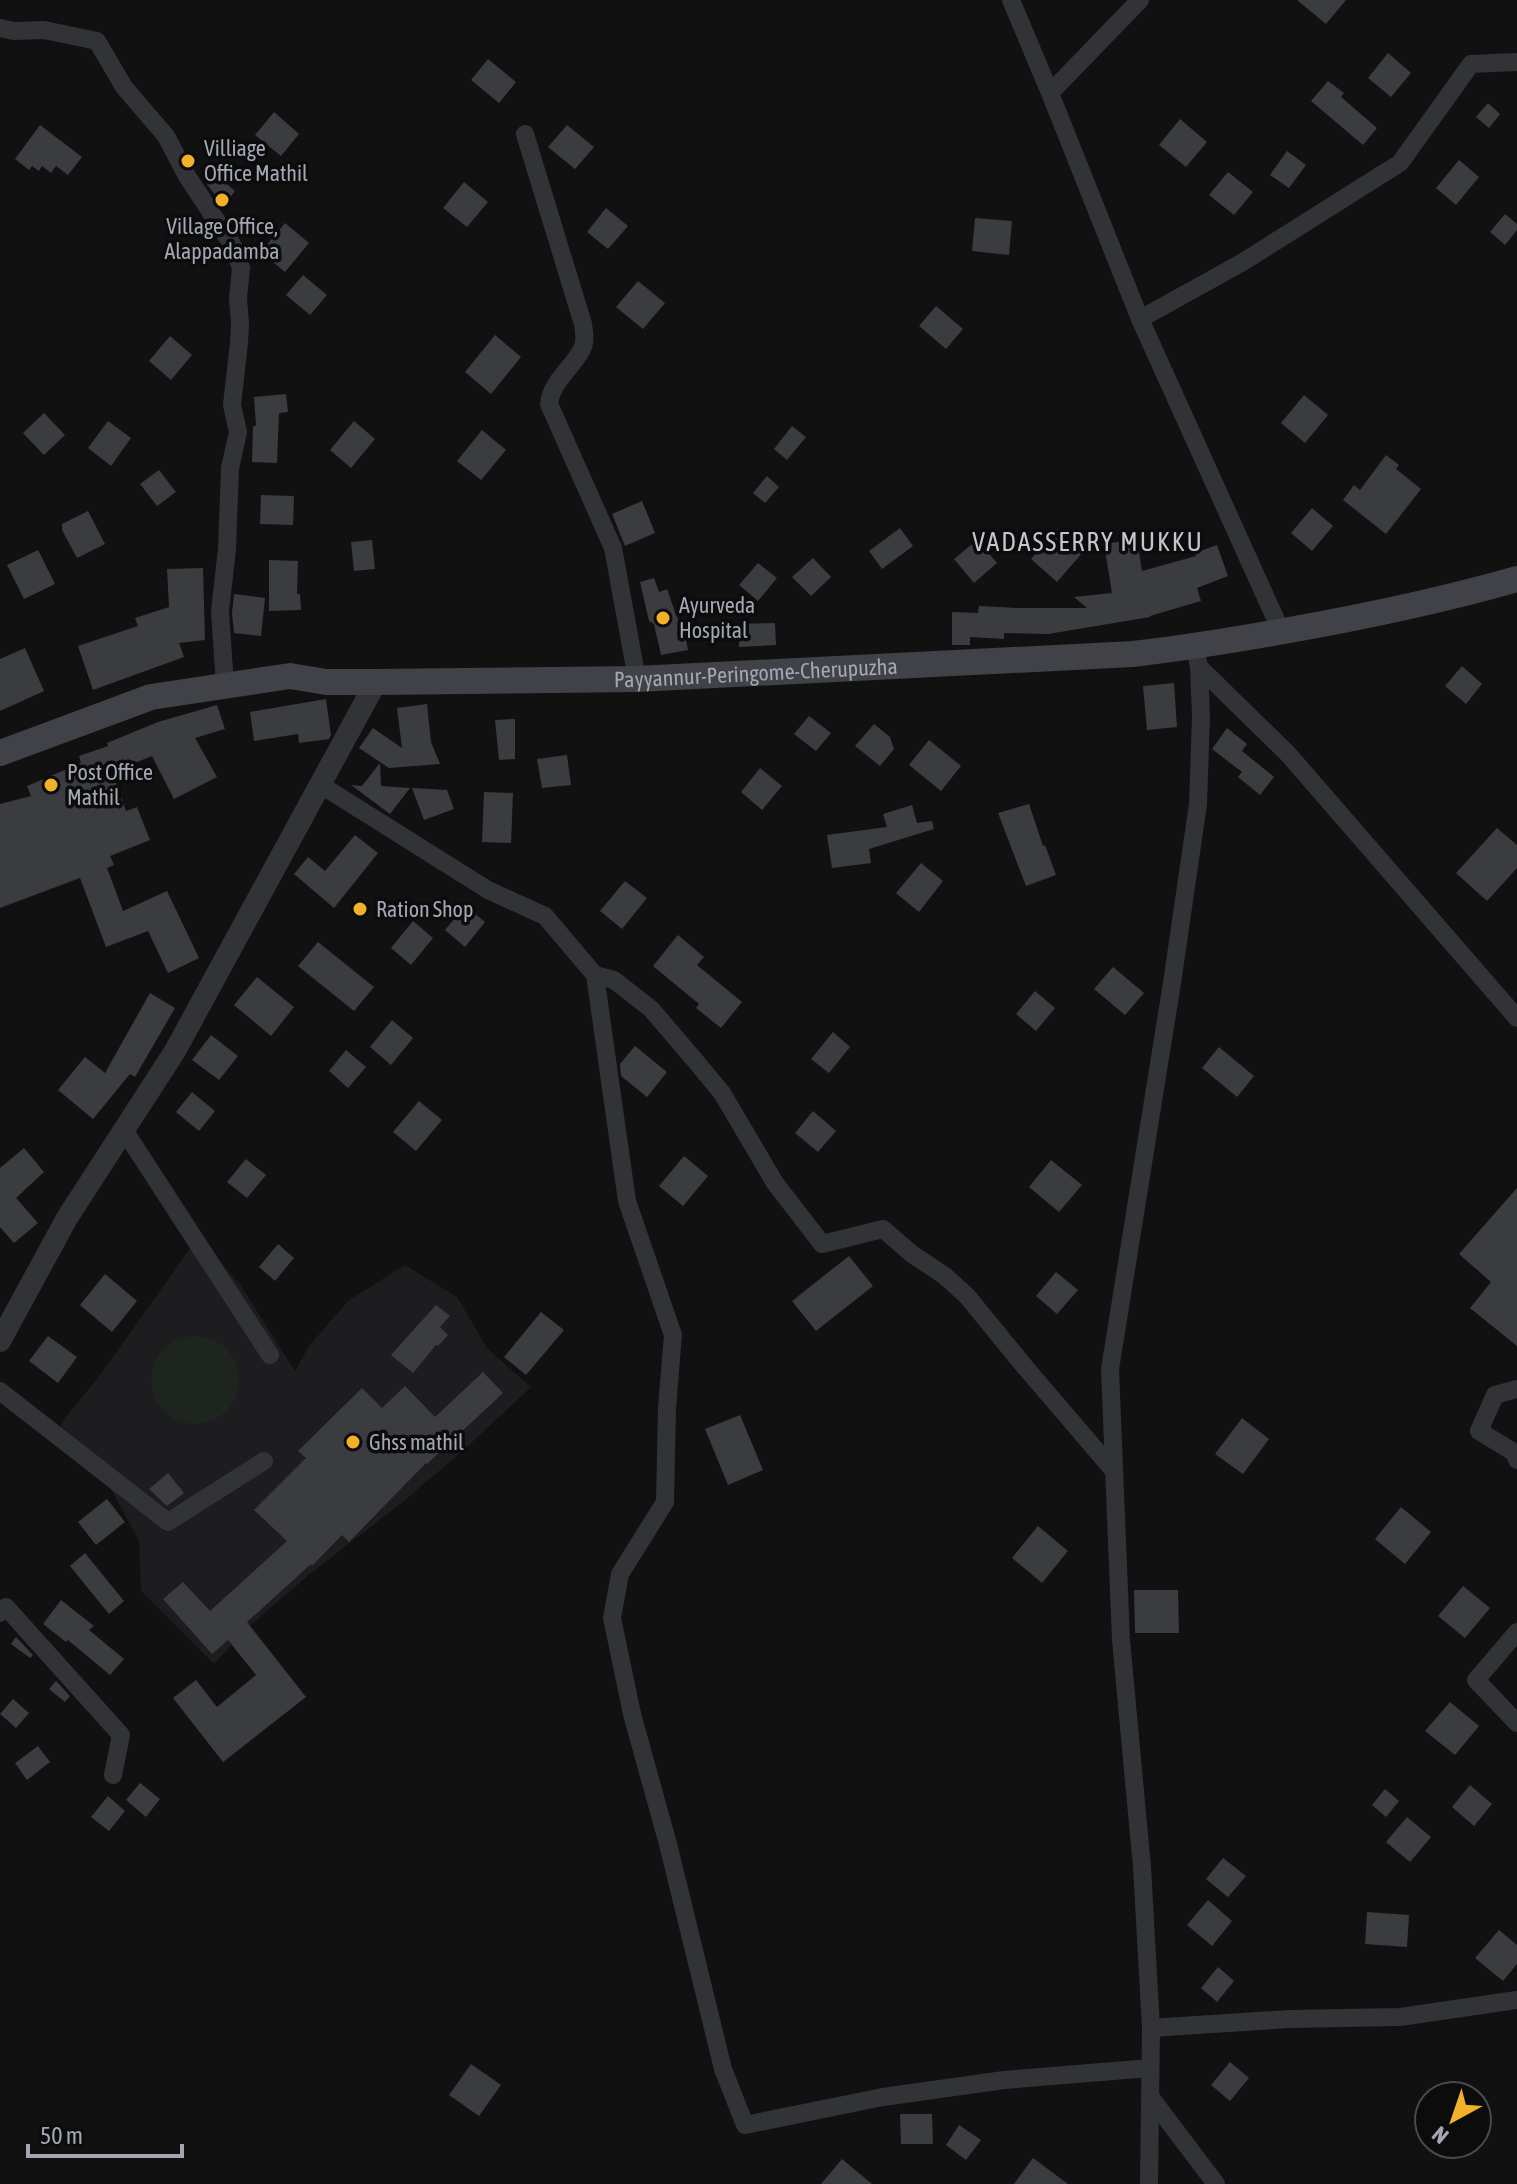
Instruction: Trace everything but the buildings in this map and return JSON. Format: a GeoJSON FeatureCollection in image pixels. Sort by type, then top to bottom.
{"type":"FeatureCollection","features":[{"type":"Feature","properties":{"kind":"main road","name":"Payyannur-Peringome-Cherupuzha"},"geometry":{"type":"LineString","coordinates":[[0,753],[151,697],[290,676],[326,682],[637,679],[1133,654],[1197,657],[1281,631],[1374,615],[1517,579]]}},
{"type":"Feature","properties":{"kind":"street"},"geometry":{"type":"LineString","coordinates":[[1011,0],[1140,319],[1281,631]]}},
{"type":"Feature","properties":{"kind":"street"},"geometry":{"type":"LineString","coordinates":[[1050,93],[1140,0]]}},
{"type":"Feature","properties":{"kind":"street"},"geometry":{"type":"LineString","coordinates":[[0,28],[44,30],[97,41],[124,87],[166,136],[187,176],[233,246],[241,268],[239,343],[232,405],[238,432],[230,468],[227,549],[220,611],[225,686]]}},
{"type":"Feature","properties":{"kind":"street"},"geometry":{"type":"LineString","coordinates":[[1140,319],[1243,262],[1400,163],[1471,64],[1517,62]]}},
{"type":"Feature","properties":{"kind":"street"},"geometry":{"type":"LineString","coordinates":[[525,134],[585,335],[583,348],[562,375],[549,404],[613,548],[637,679]]}},
{"type":"Feature","properties":{"kind":"street"},"geometry":{"type":"LineString","coordinates":[[1197,657],[1288,754],[1517,1018]]}},
{"type":"Feature","properties":{"kind":"street"},"geometry":{"type":"LineString","coordinates":[[1149,2184],[1151,2028],[1142,1867],[1121,1640],[1110,1369],[1198,804],[1201,716],[1197,657]]}},
{"type":"Feature","properties":{"kind":"street"},"geometry":{"type":"LineString","coordinates":[[0,1341],[67,1218],[175,1051],[376,682]]}},
{"type":"Feature","properties":{"kind":"street"},"geometry":{"type":"LineString","coordinates":[[321,785],[488,890],[545,916],[595,975],[627,1201],[673,1335],[667,1408],[665,1502],[620,1574],[612,1618],[632,1714],[668,1844],[723,2069],[745,2125],[883,2097],[1004,2080],[1150,2068]]}},
{"type":"Feature","properties":{"kind":"street"},"geometry":{"type":"LineString","coordinates":[[595,975],[614,980],[631,992],[651,1009],[693,1058],[722,1093],[775,1183],[822,1244],[883,1229],[912,1254],[945,1276],[967,1296],[1114,1471]]}},
{"type":"Feature","properties":{"kind":"street"},"geometry":{"type":"LineString","coordinates":[[124,1130],[270,1355]]}},
{"type":"Feature","properties":{"kind":"street"},"geometry":{"type":"LineString","coordinates":[[1517,1389],[1495,1395],[1479,1431],[1515,1453],[1517,1460]]}},
{"type":"Feature","properties":{"kind":"street"},"geometry":{"type":"LineString","coordinates":[[0,1391],[168,1522],[264,1461]]}},
{"type":"Feature","properties":{"kind":"street"},"geometry":{"type":"LineString","coordinates":[[0,1613],[6,1607],[121,1735],[113,1775]]}},
{"type":"Feature","properties":{"kind":"street"},"geometry":{"type":"LineString","coordinates":[[1517,1632],[1476,1680],[1517,1723]]}},
{"type":"Feature","properties":{"kind":"street"},"geometry":{"type":"LineString","coordinates":[[1151,2028],[1289,2019],[1400,2017],[1517,2000]]}},
{"type":"Feature","properties":{"kind":"street"},"geometry":{"type":"LineString","coordinates":[[1151,2098],[1216,2184]]}},
{"type":"Feature","properties":{"kind":"shaded area"},"geometry":{"type":"Polygon","coordinates":[[[199,1236],[241,1286],[295,1371],[309,1346],[348,1301],[405,1265],[457,1297],[487,1348],[531,1387],[404,1501],[310,1574],[245,1630],[214,1664],[141,1591],[139,1541],[112,1491],[57,1430],[199,1236]]]}},
{"type":"Feature","properties":{"kind":"shaded area"},"geometry":{"type":"Polygon","coordinates":[[[195,1336],[220,1343],[232,1355],[239,1380],[232,1405],[220,1417],[195,1424],[170,1417],[158,1405],[151,1380],[158,1355],[170,1343],[195,1336]]]}},
{"type":"Feature","properties":{"kind":"place","name":"Villiage Office Mathil"},"geometry":{"type":"Point","coordinates":[188,161]}},
{"type":"Feature","properties":{"kind":"place","name":"Village Office, Alappadamba"},"geometry":{"type":"Point","coordinates":[222,200]}},
{"type":"Feature","properties":{"kind":"place","name":"Ayurveda Hospital"},"geometry":{"type":"Point","coordinates":[663,618]}},
{"type":"Feature","properties":{"kind":"place","name":"Post Office Mathil"},"geometry":{"type":"Point","coordinates":[51,785]}},
{"type":"Feature","properties":{"kind":"place","name":"Ration Shop"},"geometry":{"type":"Point","coordinates":[360,909]}},
{"type":"Feature","properties":{"kind":"place","name":"Ghss mathil"},"geometry":{"type":"Point","coordinates":[353,1442]}},
{"type":"Feature","properties":{"kind":"district","name":"VADASSERRY MUKKU"},"geometry":{"type":"Point","coordinates":[1088,542]}}]}
